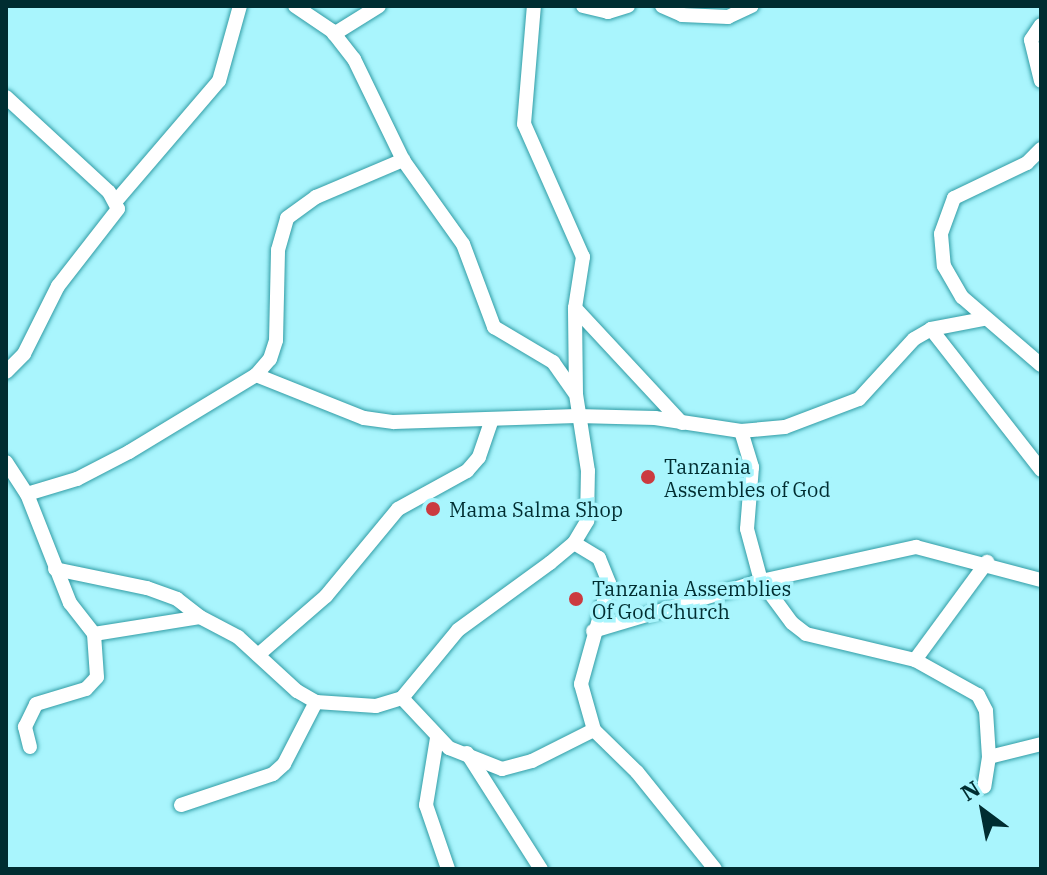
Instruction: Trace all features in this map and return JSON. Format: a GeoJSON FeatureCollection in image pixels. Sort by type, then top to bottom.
{"type":"FeatureCollection","features":[{"type":"Feature","properties":{"kind":"street"},"geometry":{"type":"LineString","coordinates":[[116,201],[219,81],[240,6]]}},
{"type":"Feature","properties":{"kind":"street"},"geometry":{"type":"LineString","coordinates":[[295,6],[334,34],[354,59],[403,160],[463,244],[494,327],[553,362],[576,394]]}},
{"type":"Feature","properties":{"kind":"street"},"geometry":{"type":"LineString","coordinates":[[334,34],[379,6]]}},
{"type":"Feature","properties":{"kind":"street"},"geometry":{"type":"LineString","coordinates":[[55,569],[147,588],[177,599],[200,617],[217,622],[316,702],[376,706],[402,698],[458,630],[574,543],[587,521],[590,492],[576,394],[575,308],[583,257],[524,124],[534,6]]}},
{"type":"Feature","properties":{"kind":"street"},"geometry":{"type":"LineString","coordinates":[[583,6],[608,12],[628,6]]}},
{"type":"Feature","properties":{"kind":"street"},"geometry":{"type":"LineString","coordinates":[[662,6],[682,15],[728,17],[752,6]]}},
{"type":"Feature","properties":{"kind":"street"},"geometry":{"type":"LineString","coordinates":[[1041,25],[1031,40],[1041,81]]}},
{"type":"Feature","properties":{"kind":"street"},"geometry":{"type":"LineString","coordinates":[[6,97],[116,201],[118,209],[58,286],[24,354],[6,372]]}},
{"type":"Feature","properties":{"kind":"street"},"geometry":{"type":"LineString","coordinates":[[1041,149],[1027,163],[965,190],[949,209],[941,234],[944,266],[962,297],[1041,365]]}},
{"type":"Feature","properties":{"kind":"street"},"geometry":{"type":"LineString","coordinates":[[27,494],[77,479],[129,452],[256,375],[270,359],[276,340],[278,250],[287,218],[316,197],[403,160]]}},
{"type":"Feature","properties":{"kind":"street"},"geometry":{"type":"LineString","coordinates":[[575,308],[682,423]]}},
{"type":"Feature","properties":{"kind":"street"},"geometry":{"type":"LineString","coordinates":[[256,375],[364,418],[394,422],[577,416],[682,423],[741,431],[785,427],[859,399],[914,339],[931,329],[984,319]]}},
{"type":"Feature","properties":{"kind":"street"},"geometry":{"type":"LineString","coordinates":[[931,329],[1041,470]]}},
{"type":"Feature","properties":{"kind":"street"},"geometry":{"type":"LineString","coordinates":[[258,655],[326,596],[398,509],[467,471],[479,457],[492,419]]}},
{"type":"Feature","properties":{"kind":"street"},"geometry":{"type":"LineString","coordinates":[[741,431],[752,467],[747,529],[761,581],[792,623],[806,634],[915,660],[978,695],[986,711],[989,757],[984,787]]}},
{"type":"Feature","properties":{"kind":"street"},"geometry":{"type":"LineString","coordinates":[[6,462],[27,494],[55,569],[76,613],[94,634],[97,677],[86,689],[36,704],[25,727],[30,747]]}},
{"type":"Feature","properties":{"kind":"street"},"geometry":{"type":"LineString","coordinates":[[574,543],[599,558],[609,583],[593,631],[581,684],[594,730],[637,772],[715,869]]}},
{"type":"Feature","properties":{"kind":"street"},"geometry":{"type":"LineString","coordinates":[[593,631],[761,581],[916,547],[987,562],[1041,580]]}},
{"type":"Feature","properties":{"kind":"street"},"geometry":{"type":"LineString","coordinates":[[915,660],[987,562]]}},
{"type":"Feature","properties":{"kind":"street"},"geometry":{"type":"LineString","coordinates":[[94,634],[200,617]]}},
{"type":"Feature","properties":{"kind":"street"},"geometry":{"type":"LineString","coordinates":[[402,698],[437,738],[502,769],[532,761],[594,730]]}},
{"type":"Feature","properties":{"kind":"street"},"geometry":{"type":"LineString","coordinates":[[181,805],[273,774],[284,764],[316,702]]}},
{"type":"Feature","properties":{"kind":"street"},"geometry":{"type":"LineString","coordinates":[[437,738],[426,805],[448,869]]}},
{"type":"Feature","properties":{"kind":"street"},"geometry":{"type":"LineString","coordinates":[[989,757],[1041,744]]}},
{"type":"Feature","properties":{"kind":"street"},"geometry":{"type":"LineString","coordinates":[[467,753],[541,869]]}},
{"type":"Feature","properties":{"kind":"place","name":"Tanzania Assembles of God"},"geometry":{"type":"Point","coordinates":[648,477]}},
{"type":"Feature","properties":{"kind":"place","name":"Mama Salma Shop"},"geometry":{"type":"Point","coordinates":[433,509]}},
{"type":"Feature","properties":{"kind":"place","name":"Tanzania Assemblies Of God Church"},"geometry":{"type":"Point","coordinates":[576,599]}}]}
